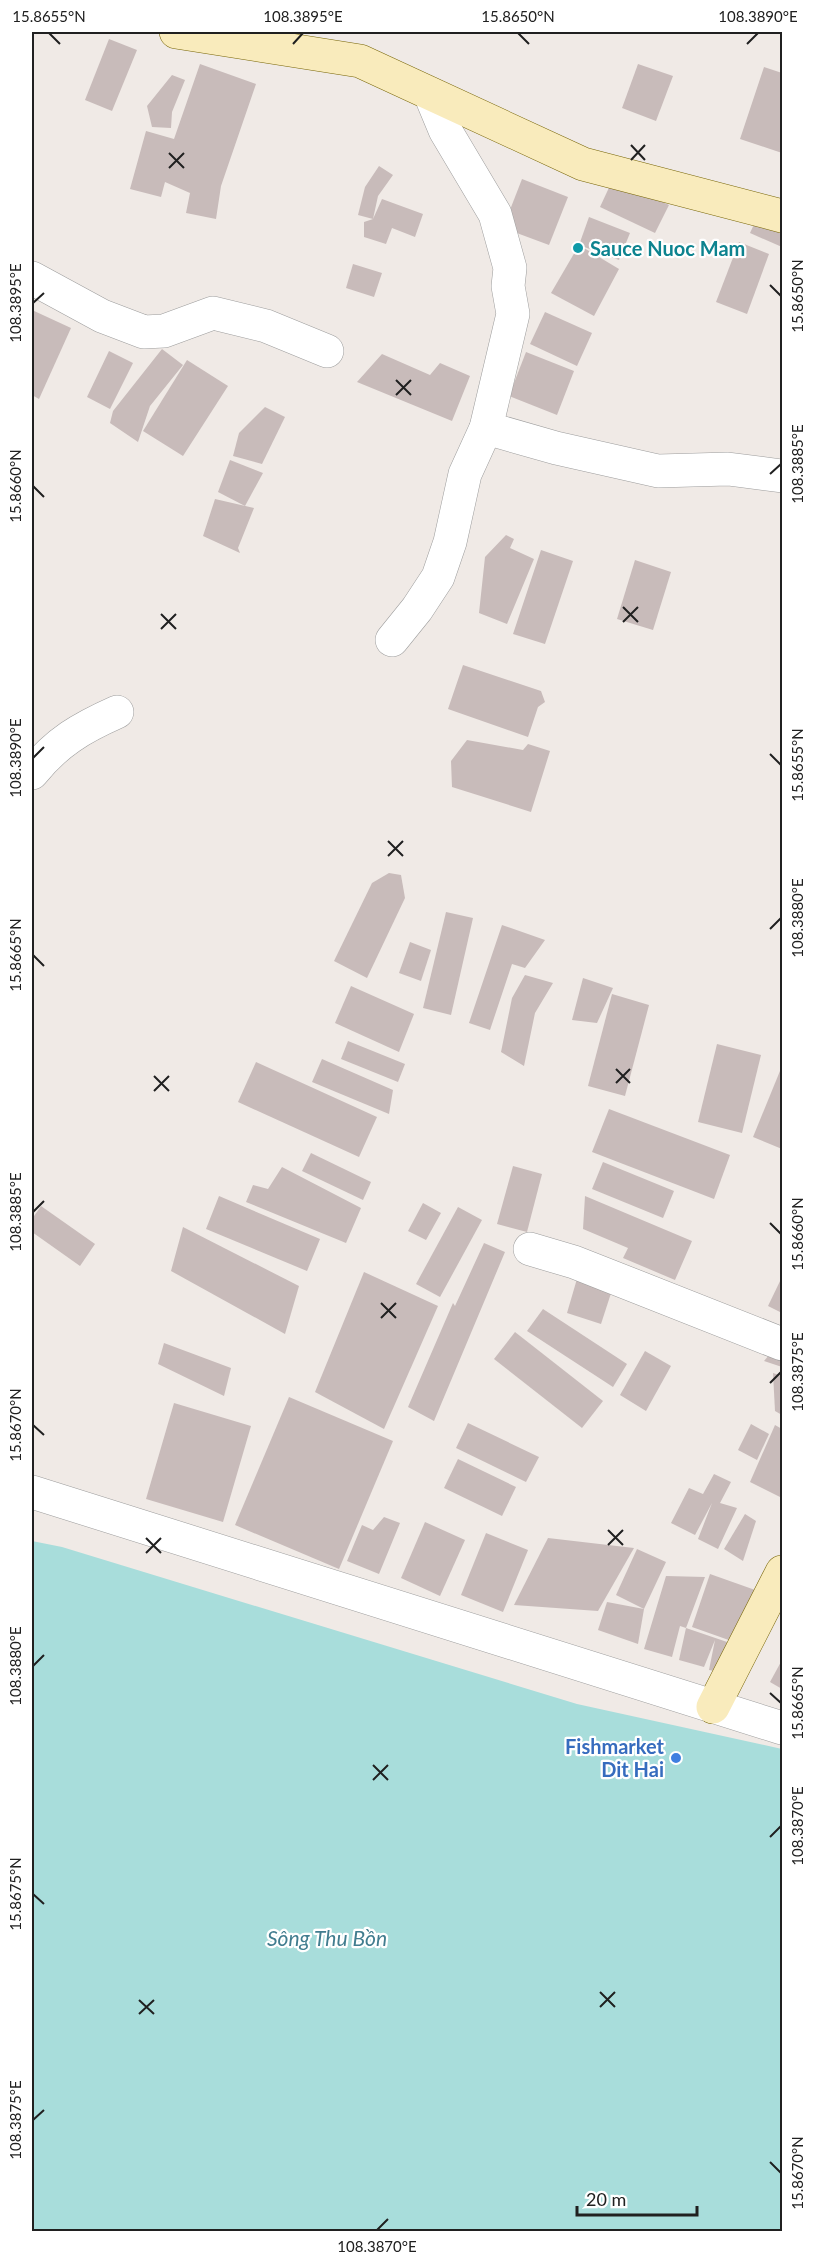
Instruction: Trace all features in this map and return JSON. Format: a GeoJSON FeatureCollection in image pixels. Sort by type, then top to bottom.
{"type":"FeatureCollection","features":[{"type":"Feature","properties":{"kind":"street"},"geometry":{"type":"LineString","coordinates":[[176,32],[360,61],[583,164],[782,214]]}},
{"type":"Feature","properties":{"kind":"street"},"geometry":{"type":"LineString","coordinates":[[392,640],[417,609],[438,577],[450,542],[465,474],[486,428],[513,314],[508,286],[510,268],[495,214],[445,130],[430,94]]}},
{"type":"Feature","properties":{"kind":"street"},"geometry":{"type":"LineString","coordinates":[[32,278],[102,316],[144,332],[164,331],[213,313],[266,326],[327,351]]}},
{"type":"Feature","properties":{"kind":"street"},"geometry":{"type":"LineString","coordinates":[[486,428],[556,448],[658,471],[728,469],[783,476]]}},
{"type":"Feature","properties":{"kind":"street"},"geometry":{"type":"LineString","coordinates":[[32,773],[49,751],[84,727],[117,712]]}},
{"type":"Feature","properties":{"kind":"street"},"geometry":{"type":"LineString","coordinates":[[530,1249],[574,1262],[783,1344]]}},
{"type":"Feature","properties":{"kind":"street"},"geometry":{"type":"LineString","coordinates":[[32,1492],[783,1728]]}},
{"type":"Feature","properties":{"kind":"street"},"geometry":{"type":"LineString","coordinates":[[713,1707],[783,1572]]}},
{"type":"Feature","properties":{"kind":"water","name":"Sông Thu Bồn"},"geometry":{"type":"Polygon","coordinates":[[[32,1541],[62,1547],[577,1704],[782,1749],[782,2231],[32,2231],[32,1541]]]}},
{"type":"Feature","properties":{"kind":"building"},"geometry":{"type":"Polygon","coordinates":[[[109,39],[137,50],[112,111],[85,100],[109,39]]]}},
{"type":"Feature","properties":{"kind":"building"},"geometry":{"type":"Polygon","coordinates":[[[200,64],[256,84],[221,186],[216,219],[186,213],[190,193],[165,182],[161,197],[130,189],[146,131],[174,139],[200,64]]]}},
{"type":"Feature","properties":{"kind":"building"},"geometry":{"type":"Polygon","coordinates":[[[638,64],[673,76],[656,121],[622,108],[638,64]]]}},
{"type":"Feature","properties":{"kind":"building"},"geometry":{"type":"Polygon","coordinates":[[[764,67],[782,73],[782,153],[740,139],[764,67]]]}},
{"type":"Feature","properties":{"kind":"building"},"geometry":{"type":"Polygon","coordinates":[[[172,75],[185,80],[172,112],[171,128],[152,127],[147,106],[172,75]]]}},
{"type":"Feature","properties":{"kind":"building"},"geometry":{"type":"Polygon","coordinates":[[[379,166],[393,175],[378,196],[373,219],[358,215],[365,187],[379,166]]]}},
{"type":"Feature","properties":{"kind":"building"},"geometry":{"type":"Polygon","coordinates":[[[522,179],[568,197],[549,245],[503,228],[522,179]]]}},
{"type":"Feature","properties":{"kind":"building"},"geometry":{"type":"Polygon","coordinates":[[[613,179],[669,205],[655,233],[600,207],[613,179]]]}},
{"type":"Feature","properties":{"kind":"building"},"geometry":{"type":"Polygon","coordinates":[[[382,199],[423,214],[415,237],[392,228],[386,244],[364,237],[364,222],[373,219],[382,199]]]}},
{"type":"Feature","properties":{"kind":"building"},"geometry":{"type":"Polygon","coordinates":[[[589,217],[630,233],[619,260],[579,245],[589,217]]]}},
{"type":"Feature","properties":{"kind":"building"},"geometry":{"type":"Polygon","coordinates":[[[756,220],[782,232],[782,247],[750,233],[756,220]]]}},
{"type":"Feature","properties":{"kind":"building"},"geometry":{"type":"Polygon","coordinates":[[[739,242],[769,254],[747,314],[716,302],[739,242]]]}},
{"type":"Feature","properties":{"kind":"building"},"geometry":{"type":"Polygon","coordinates":[[[579,245],[619,269],[594,316],[551,293],[579,245]]]}},
{"type":"Feature","properties":{"kind":"building"},"geometry":{"type":"Polygon","coordinates":[[[353,264],[382,273],[374,297],[346,288],[353,264]]]}},
{"type":"Feature","properties":{"kind":"building"},"geometry":{"type":"Polygon","coordinates":[[[32,310],[71,328],[39,399],[32,395],[32,310]]]}},
{"type":"Feature","properties":{"kind":"building"},"geometry":{"type":"Polygon","coordinates":[[[545,312],[592,333],[577,366],[530,344],[545,312]]]}},
{"type":"Feature","properties":{"kind":"building"},"geometry":{"type":"Polygon","coordinates":[[[162,349],[183,365],[150,406],[138,442],[110,423],[113,411],[162,349]]]}},
{"type":"Feature","properties":{"kind":"building"},"geometry":{"type":"Polygon","coordinates":[[[109,351],[133,363],[110,409],[87,397],[109,351]]]}},
{"type":"Feature","properties":{"kind":"building"},"geometry":{"type":"Polygon","coordinates":[[[526,352],[574,371],[557,415],[509,396],[526,352]]]}},
{"type":"Feature","properties":{"kind":"building"},"geometry":{"type":"Polygon","coordinates":[[[382,354],[430,375],[440,363],[470,376],[452,421],[357,382],[382,354]]]}},
{"type":"Feature","properties":{"kind":"building"},"geometry":{"type":"Polygon","coordinates":[[[187,360],[228,386],[183,456],[143,431],[187,360]]]}},
{"type":"Feature","properties":{"kind":"building"},"geometry":{"type":"Polygon","coordinates":[[[265,407],[285,417],[262,464],[233,456],[239,433],[265,407]]]}},
{"type":"Feature","properties":{"kind":"building"},"geometry":{"type":"Polygon","coordinates":[[[230,460],[263,473],[245,506],[218,492],[230,460]]]}},
{"type":"Feature","properties":{"kind":"building"},"geometry":{"type":"Polygon","coordinates":[[[215,499],[254,508],[238,548],[240,553],[203,536],[215,499]]]}},
{"type":"Feature","properties":{"kind":"building"},"geometry":{"type":"Polygon","coordinates":[[[506,535],[514,539],[510,548],[534,559],[507,624],[479,613],[485,557],[506,535]]]}},
{"type":"Feature","properties":{"kind":"building"},"geometry":{"type":"Polygon","coordinates":[[[541,550],[573,561],[545,644],[513,634],[541,550]]]}},
{"type":"Feature","properties":{"kind":"building"},"geometry":{"type":"Polygon","coordinates":[[[635,560],[671,572],[653,630],[617,619],[635,560]]]}},
{"type":"Feature","properties":{"kind":"building"},"geometry":{"type":"Polygon","coordinates":[[[463,665],[541,691],[545,702],[538,707],[528,737],[448,709],[463,665]]]}},
{"type":"Feature","properties":{"kind":"building"},"geometry":{"type":"Polygon","coordinates":[[[467,740],[523,750],[528,744],[550,751],[531,812],[452,787],[451,761],[467,740]]]}},
{"type":"Feature","properties":{"kind":"building"},"geometry":{"type":"Polygon","coordinates":[[[389,873],[401,875],[405,898],[367,978],[334,961],[372,883],[389,873]]]}},
{"type":"Feature","properties":{"kind":"building"},"geometry":{"type":"Polygon","coordinates":[[[446,912],[473,918],[451,1015],[423,1008],[446,912]]]}},
{"type":"Feature","properties":{"kind":"building"},"geometry":{"type":"Polygon","coordinates":[[[502,925],[545,940],[525,968],[512,964],[490,1030],[469,1023],[502,925]]]}},
{"type":"Feature","properties":{"kind":"building"},"geometry":{"type":"Polygon","coordinates":[[[410,942],[431,950],[421,981],[399,973],[410,942]]]}},
{"type":"Feature","properties":{"kind":"building"},"geometry":{"type":"Polygon","coordinates":[[[525,975],[553,983],[535,1013],[524,1066],[501,1052],[512,998],[525,975]]]}},
{"type":"Feature","properties":{"kind":"building"},"geometry":{"type":"Polygon","coordinates":[[[583,978],[613,988],[597,1023],[572,1020],[583,978]]]}},
{"type":"Feature","properties":{"kind":"building"},"geometry":{"type":"Polygon","coordinates":[[[351,986],[414,1014],[399,1052],[335,1023],[351,986]]]}},
{"type":"Feature","properties":{"kind":"building"},"geometry":{"type":"Polygon","coordinates":[[[612,994],[649,1005],[625,1096],[588,1086],[612,994]]]}},
{"type":"Feature","properties":{"kind":"building"},"geometry":{"type":"Polygon","coordinates":[[[348,1041],[405,1064],[398,1082],[341,1059],[348,1041]]]}},
{"type":"Feature","properties":{"kind":"building"},"geometry":{"type":"Polygon","coordinates":[[[717,1044],[761,1055],[742,1133],[698,1122],[717,1044]]]}},
{"type":"Feature","properties":{"kind":"building"},"geometry":{"type":"Polygon","coordinates":[[[322,1059],[393,1090],[389,1114],[312,1082],[322,1059]]]}},
{"type":"Feature","properties":{"kind":"building"},"geometry":{"type":"Polygon","coordinates":[[[256,1062],[377,1117],[359,1157],[238,1102],[256,1062]]]}},
{"type":"Feature","properties":{"kind":"building"},"geometry":{"type":"Polygon","coordinates":[[[782,1066],[782,1149],[753,1137],[782,1066]]]}},
{"type":"Feature","properties":{"kind":"building"},"geometry":{"type":"Polygon","coordinates":[[[609,1109],[730,1155],[714,1199],[592,1152],[609,1109]]]}},
{"type":"Feature","properties":{"kind":"building"},"geometry":{"type":"Polygon","coordinates":[[[311,1153],[371,1182],[363,1200],[302,1171],[311,1153]]]}},
{"type":"Feature","properties":{"kind":"building"},"geometry":{"type":"Polygon","coordinates":[[[603,1162],[674,1191],[663,1218],[592,1189],[603,1162]]]}},
{"type":"Feature","properties":{"kind":"building"},"geometry":{"type":"Polygon","coordinates":[[[513,1166],[542,1174],[527,1232],[497,1224],[513,1166]]]}},
{"type":"Feature","properties":{"kind":"building"},"geometry":{"type":"Polygon","coordinates":[[[282,1167],[361,1208],[346,1243],[246,1202],[253,1185],[268,1189],[282,1167]]]}},
{"type":"Feature","properties":{"kind":"building"},"geometry":{"type":"Polygon","coordinates":[[[219,1196],[320,1239],[307,1271],[206,1229],[219,1196]]]}},
{"type":"Feature","properties":{"kind":"building"},"geometry":{"type":"Polygon","coordinates":[[[585,1196],[692,1241],[675,1280],[623,1258],[628,1248],[583,1229],[585,1196]]]}},
{"type":"Feature","properties":{"kind":"building"},"geometry":{"type":"Polygon","coordinates":[[[423,1203],[441,1213],[426,1240],[408,1231],[423,1203]]]}},
{"type":"Feature","properties":{"kind":"building"},"geometry":{"type":"Polygon","coordinates":[[[41,1206],[95,1244],[80,1266],[32,1232],[32,1219],[41,1206]]]}},
{"type":"Feature","properties":{"kind":"building"},"geometry":{"type":"Polygon","coordinates":[[[458,1207],[482,1220],[440,1297],[416,1284],[458,1207]]]}},
{"type":"Feature","properties":{"kind":"building"},"geometry":{"type":"Polygon","coordinates":[[[183,1227],[299,1286],[285,1334],[171,1271],[183,1227]]]}},
{"type":"Feature","properties":{"kind":"building"},"geometry":{"type":"Polygon","coordinates":[[[484,1243],[505,1252],[434,1421],[408,1407],[453,1303],[455,1306],[484,1243]]]}},
{"type":"Feature","properties":{"kind":"building"},"geometry":{"type":"Polygon","coordinates":[[[364,1272],[438,1306],[384,1429],[315,1392],[364,1272]]]}},
{"type":"Feature","properties":{"kind":"building"},"geometry":{"type":"Polygon","coordinates":[[[579,1272],[614,1284],[601,1324],[567,1313],[579,1272]]]}},
{"type":"Feature","properties":{"kind":"building"},"geometry":{"type":"Polygon","coordinates":[[[782,1277],[782,1313],[768,1306],[782,1277]]]}},
{"type":"Feature","properties":{"kind":"building"},"geometry":{"type":"Polygon","coordinates":[[[543,1309],[627,1364],[613,1387],[527,1331],[543,1309]]]}},
{"type":"Feature","properties":{"kind":"building"},"geometry":{"type":"Polygon","coordinates":[[[515,1332],[603,1401],[582,1428],[494,1359],[515,1332]]]}},
{"type":"Feature","properties":{"kind":"building"},"geometry":{"type":"Polygon","coordinates":[[[164,1343],[231,1368],[224,1396],[158,1364],[164,1343]]]}},
{"type":"Feature","properties":{"kind":"building"},"geometry":{"type":"Polygon","coordinates":[[[775,1348],[782,1350],[782,1367],[764,1361],[775,1348]]]}},
{"type":"Feature","properties":{"kind":"building"},"geometry":{"type":"Polygon","coordinates":[[[645,1351],[671,1366],[646,1411],[620,1395],[645,1351]]]}},
{"type":"Feature","properties":{"kind":"building"},"geometry":{"type":"Polygon","coordinates":[[[773,1373],[782,1376],[782,1415],[775,1411],[773,1373]]]}},
{"type":"Feature","properties":{"kind":"building"},"geometry":{"type":"Polygon","coordinates":[[[289,1397],[393,1441],[339,1569],[235,1525],[289,1397]]]}},
{"type":"Feature","properties":{"kind":"building"},"geometry":{"type":"Polygon","coordinates":[[[174,1403],[251,1426],[223,1522],[146,1499],[174,1403]]]}},
{"type":"Feature","properties":{"kind":"building"},"geometry":{"type":"Polygon","coordinates":[[[468,1423],[539,1457],[526,1482],[456,1448],[468,1423]]]}},
{"type":"Feature","properties":{"kind":"building"},"geometry":{"type":"Polygon","coordinates":[[[751,1424],[769,1434],[757,1460],[738,1450],[751,1424]]]}},
{"type":"Feature","properties":{"kind":"building"},"geometry":{"type":"Polygon","coordinates":[[[775,1425],[782,1429],[782,1498],[750,1482],[775,1425]]]}},
{"type":"Feature","properties":{"kind":"building"},"geometry":{"type":"Polygon","coordinates":[[[458,1459],[516,1487],[502,1516],[444,1488],[458,1459]]]}},
{"type":"Feature","properties":{"kind":"building"},"geometry":{"type":"Polygon","coordinates":[[[714,1474],[731,1482],[720,1503],[737,1508],[718,1549],[698,1539],[712,1503],[695,1535],[671,1523],[689,1488],[703,1494],[714,1474]]]}},
{"type":"Feature","properties":{"kind":"building"},"geometry":{"type":"Polygon","coordinates":[[[745,1514],[756,1521],[743,1561],[724,1549],[745,1514]]]}},
{"type":"Feature","properties":{"kind":"building"},"geometry":{"type":"Polygon","coordinates":[[[384,1517],[400,1523],[379,1574],[347,1561],[362,1525],[373,1530],[384,1517]]]}},
{"type":"Feature","properties":{"kind":"building"},"geometry":{"type":"Polygon","coordinates":[[[425,1522],[465,1540],[440,1596],[401,1578],[425,1522]]]}},
{"type":"Feature","properties":{"kind":"building"},"geometry":{"type":"Polygon","coordinates":[[[486,1533],[528,1550],[503,1612],[461,1595],[486,1533]]]}},
{"type":"Feature","properties":{"kind":"building"},"geometry":{"type":"Polygon","coordinates":[[[548,1538],[634,1548],[598,1611],[514,1605],[548,1538]]]}},
{"type":"Feature","properties":{"kind":"building"},"geometry":{"type":"Polygon","coordinates":[[[637,1549],[666,1562],[644,1609],[616,1595],[637,1549]]]}},
{"type":"Feature","properties":{"kind":"building"},"geometry":{"type":"Polygon","coordinates":[[[710,1574],[758,1591],[740,1644],[692,1627],[710,1574]]]}},
{"type":"Feature","properties":{"kind":"building"},"geometry":{"type":"Polygon","coordinates":[[[666,1576],[705,1577],[686,1628],[680,1626],[672,1657],[644,1649],[666,1576]]]}},
{"type":"Feature","properties":{"kind":"building"},"geometry":{"type":"Polygon","coordinates":[[[607,1602],[644,1609],[638,1644],[598,1630],[607,1602]]]}},
{"type":"Feature","properties":{"kind":"building"},"geometry":{"type":"Polygon","coordinates":[[[686,1628],[733,1644],[727,1673],[709,1670],[715,1640],[704,1667],[679,1660],[686,1628]]]}},
{"type":"Feature","properties":{"kind":"building"},"geometry":{"type":"Polygon","coordinates":[[[782,1660],[782,1689],[770,1682],[782,1660]]]}},
{"type":"Feature","properties":{"kind":"place","name":"Sauce Nuoc Mam"},"geometry":{"type":"Point","coordinates":[578,248]}},
{"type":"Feature","properties":{"kind":"place","name":"Fishmarket Dit Hai"},"geometry":{"type":"Point","coordinates":[676,1758]}}]}
